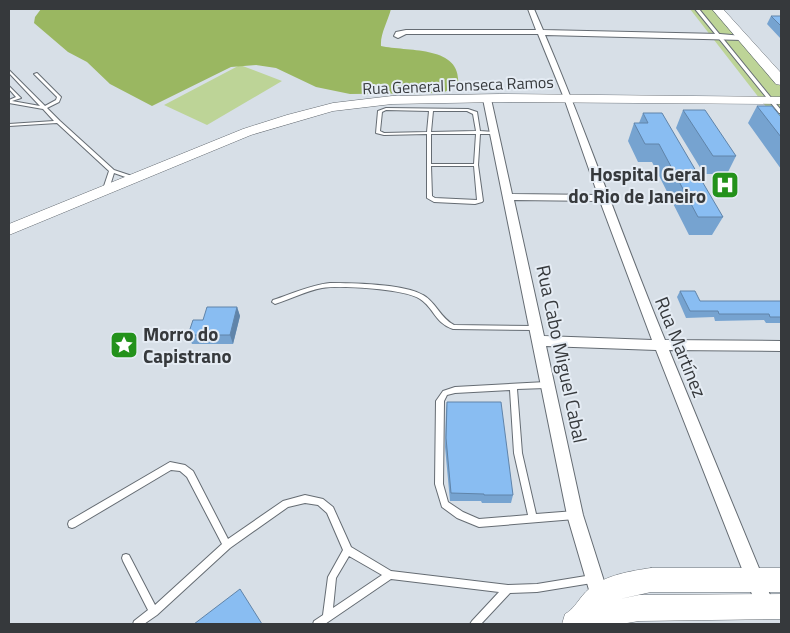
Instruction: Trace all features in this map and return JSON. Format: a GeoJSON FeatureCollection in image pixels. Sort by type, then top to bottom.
{"type":"FeatureCollection","features":[{"type":"Feature","properties":{"kind":"main road"},"geometry":{"type":"LineString","coordinates":[[717,9],[781,81]]}},
{"type":"Feature","properties":{"kind":"street","name":"Rua Martínez"},"geometry":{"type":"LineString","coordinates":[[531,9],[540,35],[568,98],[603,198],[754,579],[773,607]]}},
{"type":"Feature","properties":{"kind":"street"},"geometry":{"type":"LineString","coordinates":[[471,35],[408,38],[398,36],[406,32],[471,35],[741,36]]}},
{"type":"Feature","properties":{"kind":"street","name":"Rua General Fonseca Ramos"},"geometry":{"type":"LineString","coordinates":[[11,228],[247,132],[333,107],[392,100],[487,98],[776,101]]}},
{"type":"Feature","properties":{"kind":"street","name":"Rua Cabo Miguel Cabal"},"geometry":{"type":"LineString","coordinates":[[487,98],[546,385],[575,515],[600,597]]}},
{"type":"Feature","properties":{"kind":"street"},"geometry":{"type":"LineString","coordinates":[[507,197],[603,198]]}},
{"type":"Feature","properties":{"kind":"street"},"geometry":{"type":"LineString","coordinates":[[536,334],[661,345],[781,346]]}},
{"type":"Feature","properties":{"kind":"street"},"geometry":{"type":"LineString","coordinates":[[575,622],[600,597],[623,584],[651,580],[781,580]]}},
{"type":"Feature","properties":{"kind":"street"},"geometry":{"type":"LineString","coordinates":[[600,597],[639,608],[773,607]]}},
{"type":"Feature","properties":{"kind":"lane"},"geometry":{"type":"LineString","coordinates":[[697,9],[776,101],[781,112]]}},
{"type":"Feature","properties":{"kind":"lane"},"geometry":{"type":"LineString","coordinates":[[9,71],[58,122],[112,171],[134,178]]}},
{"type":"Feature","properties":{"kind":"lane"},"geometry":{"type":"LineString","coordinates":[[9,101],[45,108],[58,101],[59,97],[36,74]]}},
{"type":"Feature","properties":{"kind":"lane"},"geometry":{"type":"LineString","coordinates":[[9,87],[19,98],[9,101]]}},
{"type":"Feature","properties":{"kind":"lane"},"geometry":{"type":"LineString","coordinates":[[431,110],[428,133],[430,199],[475,202],[480,200],[476,165],[478,132],[475,113],[431,110],[386,109],[380,111],[380,133],[428,133],[478,132],[494,133]]}},
{"type":"Feature","properties":{"kind":"lane"},"geometry":{"type":"LineString","coordinates":[[9,125],[58,122]]}},
{"type":"Feature","properties":{"kind":"lane"},"geometry":{"type":"LineString","coordinates":[[430,164],[476,165]]}},
{"type":"Feature","properties":{"kind":"lane"},"geometry":{"type":"LineString","coordinates":[[106,189],[112,171]]}},
{"type":"Feature","properties":{"kind":"lane"},"geometry":{"type":"LineString","coordinates":[[275,302],[315,288],[335,284],[411,292],[424,297],[443,323],[448,326],[536,334]]}},
{"type":"Feature","properties":{"kind":"lane"},"geometry":{"type":"LineString","coordinates":[[546,385],[455,390],[445,393],[440,402],[439,484],[445,504],[460,515],[479,522],[575,515]]}},
{"type":"Feature","properties":{"kind":"lane"},"geometry":{"type":"LineString","coordinates":[[513,387],[518,453],[533,518]]}},
{"type":"Feature","properties":{"kind":"lane"},"geometry":{"type":"LineString","coordinates":[[72,524],[170,466],[182,468],[190,474],[227,545]]}},
{"type":"Feature","properties":{"kind":"lane"},"geometry":{"type":"LineString","coordinates":[[137,624],[154,612],[227,545],[286,504],[305,499],[320,502],[330,510],[348,550],[390,575],[508,589],[537,588],[600,597]]}},
{"type":"Feature","properties":{"kind":"lane"},"geometry":{"type":"LineString","coordinates":[[328,617],[332,577],[348,550]]}},
{"type":"Feature","properties":{"kind":"lane"},"geometry":{"type":"LineString","coordinates":[[126,558],[154,612]]}},
{"type":"Feature","properties":{"kind":"lane"},"geometry":{"type":"LineString","coordinates":[[317,624],[390,575]]}},
{"type":"Feature","properties":{"kind":"lane"},"geometry":{"type":"LineString","coordinates":[[475,624],[508,589]]}},
{"type":"Feature","properties":{"kind":"green space"},"geometry":{"type":"Polygon","coordinates":[[[41,9],[391,9],[383,32],[381,46],[418,50],[442,56],[451,62],[457,71],[458,84],[443,93],[350,94],[316,87],[276,68],[256,65],[231,67],[152,106],[110,84],[87,62],[68,52],[34,23],[35,17],[41,9]]]}},
{"type":"Feature","properties":{"kind":"green space"},"geometry":{"type":"Polygon","coordinates":[[[690,9],[719,9],[781,79],[781,109],[740,59],[781,112],[781,126],[690,9]]]}},
{"type":"Feature","properties":{"kind":"green space"},"geometry":{"type":"Polygon","coordinates":[[[240,65],[282,81],[207,125],[164,105],[240,65]]]}},
{"type":"Feature","properties":{"kind":"building"},"geometry":{"type":"Polygon","coordinates":[[[771,16],[781,16],[781,26],[771,16]]]}},
{"type":"Feature","properties":{"kind":"building"},"geometry":{"type":"Polygon","coordinates":[[[757,106],[772,106],[781,117],[781,137],[757,106]]]}},
{"type":"Feature","properties":{"kind":"building"},"geometry":{"type":"Polygon","coordinates":[[[683,110],[705,110],[736,156],[713,156],[683,110]]]}},
{"type":"Feature","properties":{"kind":"building"},"geometry":{"type":"Polygon","coordinates":[[[643,113],[662,113],[723,217],[698,217],[659,144],[645,144],[634,123],[648,123],[643,113]]]}},
{"type":"Feature","properties":{"kind":"building"},"geometry":{"type":"Polygon","coordinates":[[[680,291],[695,291],[700,301],[781,301],[781,317],[770,317],[769,314],[719,314],[718,311],[690,311],[680,291]]]}},
{"type":"Feature","properties":{"kind":"building"},"geometry":{"type":"Polygon","coordinates":[[[207,307],[237,307],[230,335],[188,335],[193,320],[203,320],[207,307]]]}},
{"type":"Feature","properties":{"kind":"building"},"geometry":{"type":"Polygon","coordinates":[[[447,402],[501,402],[513,495],[451,493],[446,438],[447,402]]]}},
{"type":"Feature","properties":{"kind":"building"},"geometry":{"type":"Polygon","coordinates":[[[240,589],[262,624],[194,624],[240,589]]]}},
{"type":"Feature","properties":{"kind":"place","name":"Hospital Geral do Rio de Janeiro"},"geometry":{"type":"Point","coordinates":[725,185]}},
{"type":"Feature","properties":{"kind":"place","name":"Morro do Capistrano"},"geometry":{"type":"Point","coordinates":[124,345]}}]}
